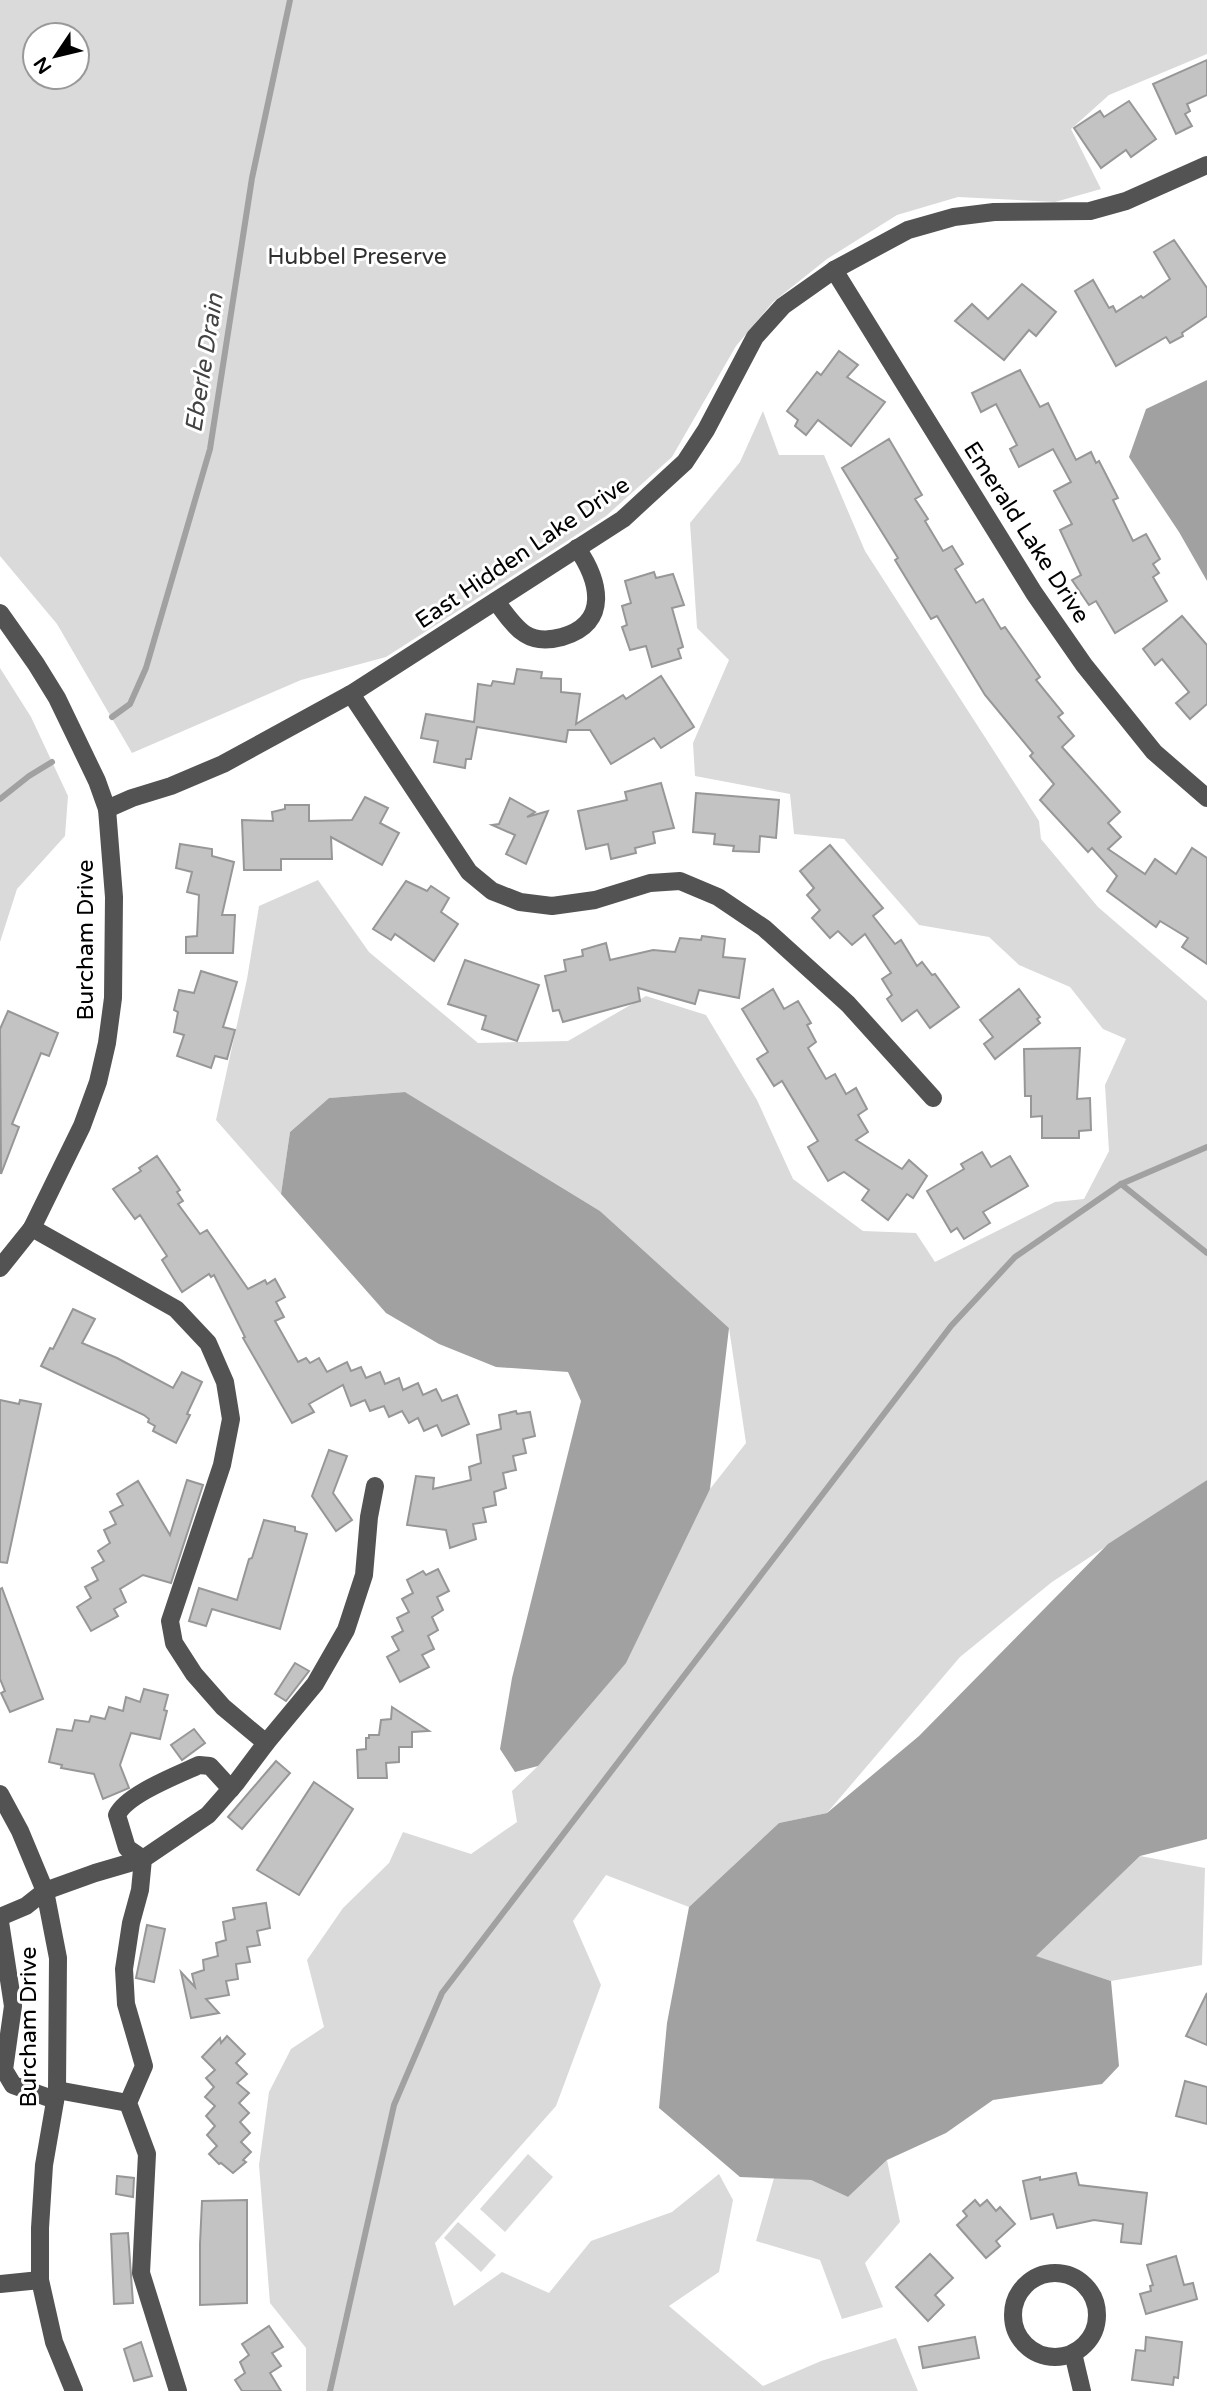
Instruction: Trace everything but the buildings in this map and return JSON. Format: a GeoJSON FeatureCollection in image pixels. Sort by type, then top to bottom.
{"type":"FeatureCollection","features":[{"type":"Feature","properties":{"kind":"street","name":"East Hidden Lake Drive"},"geometry":{"type":"LineString","coordinates":[[107,809],[223,764],[351,694],[623,519],[685,462],[706,430],[755,337],[783,306],[834,270],[908,230],[954,217],[994,212],[1090,211],[1126,201],[1207,165]]}},
{"type":"Feature","properties":{"kind":"street","name":"Emerald Lake Drive"},"geometry":{"type":"LineString","coordinates":[[834,270],[1034,593],[1084,664],[1154,752],[1207,798]]}},
{"type":"Feature","properties":{"kind":"street"},"geometry":{"type":"LineString","coordinates":[[496,601],[523,633],[534,638],[552,639],[582,629],[593,614],[597,598],[590,567],[577,548]]}},
{"type":"Feature","properties":{"kind":"street","name":"Burcham Drive"},"geometry":{"type":"LineString","coordinates":[[0,613],[57,698],[85,754],[107,809],[114,897],[113,998],[98,1082],[82,1126],[32,1228],[0,1268]]}},
{"type":"Feature","properties":{"kind":"street"},"geometry":{"type":"LineString","coordinates":[[351,694],[469,872],[492,891],[520,902],[552,906],[595,900],[650,883],[680,881],[718,897],[764,928],[848,1004],[933,1098]]}},
{"type":"Feature","properties":{"kind":"street"},"geometry":{"type":"LineString","coordinates":[[32,1228],[176,1309],[208,1343],[225,1382],[231,1419],[222,1465],[170,1621],[174,1643],[194,1674],[223,1707],[265,1743]]}},
{"type":"Feature","properties":{"kind":"street"},"geometry":{"type":"LineString","coordinates":[[128,2103],[56,2095],[13,2085],[4,2070],[13,2006],[0,1919],[26,1906],[45,1891],[143,1859],[208,1815],[232,1789],[265,1743],[315,1684],[346,1630],[364,1575],[369,1517],[375,1486]]}},
{"type":"Feature","properties":{"kind":"street"},"geometry":{"type":"LineString","coordinates":[[143,1859],[127,1848],[121,1832],[117,1815],[126,1803],[199,1765],[210,1766],[232,1789]]}},
{"type":"Feature","properties":{"kind":"street","name":"Burcham Drive"},"geometry":{"type":"LineString","coordinates":[[2,1801],[20,1831],[45,1891],[58,1958],[56,2095],[44,2165],[40,2280],[54,2342],[74,2391]]}},
{"type":"Feature","properties":{"kind":"street"},"geometry":{"type":"LineString","coordinates":[[143,1859],[140,1890],[131,1923],[124,1969],[126,2004],[144,2066],[128,2103],[147,2154],[141,2273],[178,2391]]}},
{"type":"Feature","properties":{"kind":"street"},"geometry":{"type":"LineString","coordinates":[[1055,2273],[1065,2274],[1084,2285],[1091,2294],[1097,2315],[1096,2326],[1086,2345],[1073,2353],[1056,2358],[1045,2356],[1034,2352],[1019,2337],[1014,2327],[1014,2305],[1018,2294],[1034,2279],[1055,2273]]}},
{"type":"Feature","properties":{"kind":"street"},"geometry":{"type":"LineString","coordinates":[[0,2284],[40,2280]]}},
{"type":"Feature","properties":{"kind":"street"},"geometry":{"type":"LineString","coordinates":[[1073,2353],[1082,2391]]}},
{"type":"Feature","properties":{"kind":"green space","name":"Hubbel Preserve"},"geometry":{"type":"Polygon","coordinates":[[[0,0],[1207,0],[1207,54],[1109,95],[1071,129],[1101,189],[1055,202],[958,197],[897,215],[827,259],[773,302],[736,346],[672,457],[606,516],[386,657],[301,680],[132,753],[57,624],[0,556],[0,0]]]}},
{"type":"Feature","properties":{"kind":"green space"},"geometry":{"type":"Polygon","coordinates":[[[763,411],[779,455],[824,455],[865,551],[1039,821],[1041,839],[1098,907],[1207,1001],[1207,1480],[1052,1582],[960,1657],[827,1813],[779,1823],[689,1907],[606,1875],[573,1921],[601,1985],[556,2106],[435,2243],[454,2306],[502,2272],[549,2293],[591,2241],[672,2212],[719,2174],[733,2200],[719,2272],[669,2306],[763,2386],[821,2361],[896,2338],[918,2391],[306,2391],[306,2348],[270,2303],[259,2165],[269,2092],[291,2049],[324,2027],[307,1960],[343,1908],[389,1863],[403,1832],[471,1854],[517,1822],[512,1791],[538,1766],[710,1489],[746,1443],[729,1328],[600,1211],[405,1092],[329,1098],[290,1132],[281,1194],[216,1120],[247,979],[259,906],[318,880],[369,952],[478,1043],[568,1041],[646,996],[706,1015],[757,1100],[793,1179],[863,1231],[916,1233],[935,1262],[1055,1202],[1084,1199],[1109,1151],[1105,1085],[1126,1039],[1103,1029],[1070,987],[1019,965],[989,937],[919,925],[844,839],[794,834],[790,794],[695,776],[693,743],[729,660],[697,628],[690,523],[740,462],[763,411]]]}},
{"type":"Feature","properties":{"kind":"green space"},"geometry":{"type":"Polygon","coordinates":[[[0,668],[31,717],[68,796],[65,836],[17,889],[0,942],[0,668]]]}},
{"type":"Feature","properties":{"kind":"green space"},"geometry":{"type":"Polygon","coordinates":[[[1140,1856],[1205,1868],[1202,1965],[1111,1981],[1035,1956],[1140,1856]]]}},
{"type":"Feature","properties":{"kind":"green space"},"geometry":{"type":"Polygon","coordinates":[[[528,2154],[553,2177],[505,2232],[480,2209],[528,2154]]]}},
{"type":"Feature","properties":{"kind":"green space"},"geometry":{"type":"Polygon","coordinates":[[[887,2160],[900,2222],[865,2263],[883,2307],[842,2319],[820,2260],[756,2241],[774,2178],[811,2180],[848,2197],[887,2160]]]}},
{"type":"Feature","properties":{"kind":"green space"},"geometry":{"type":"Polygon","coordinates":[[[458,2222],[496,2255],[481,2272],[444,2238],[458,2222]]]}},
{"type":"Feature","properties":{"kind":"shaded area"},"geometry":{"type":"Polygon","coordinates":[[[1207,380],[1207,581],[1179,532],[1129,457],[1146,409],[1207,380]]]}},
{"type":"Feature","properties":{"kind":"shaded area"},"geometry":{"type":"Polygon","coordinates":[[[405,1092],[600,1211],[729,1328],[710,1489],[626,1663],[538,1766],[515,1772],[500,1749],[512,1678],[581,1401],[568,1372],[496,1367],[439,1344],[386,1313],[281,1194],[290,1132],[329,1098],[405,1092]]]}},
{"type":"Feature","properties":{"kind":"shaded area"},"geometry":{"type":"Polygon","coordinates":[[[1207,1480],[1207,1839],[1140,1856],[1036,1956],[1111,1981],[1119,2066],[1102,2084],[993,2100],[946,2133],[887,2160],[848,2197],[811,2180],[740,2177],[659,2108],[667,2023],[689,1907],[779,1823],[827,1813],[919,1736],[1108,1544],[1207,1480]]]}},
{"type":"Feature","properties":{"kind":"waterway","name":"Eberle Drain"},"geometry":{"type":"LineString","coordinates":[[112,717],[130,704],[146,668],[210,449],[252,178],[290,0]]}},
{"type":"Feature","properties":{"kind":"waterway","name":"Eberle Drain"},"geometry":{"type":"LineString","coordinates":[[0,799],[52,762]]}},
{"type":"Feature","properties":{"kind":"waterway"},"geometry":{"type":"LineString","coordinates":[[330,2391],[394,2105],[442,1993],[951,1326],[1015,1257],[1121,1184],[1207,1147]]}},
{"type":"Feature","properties":{"kind":"waterway"},"geometry":{"type":"LineString","coordinates":[[1121,1184],[1207,1253]]}}]}
